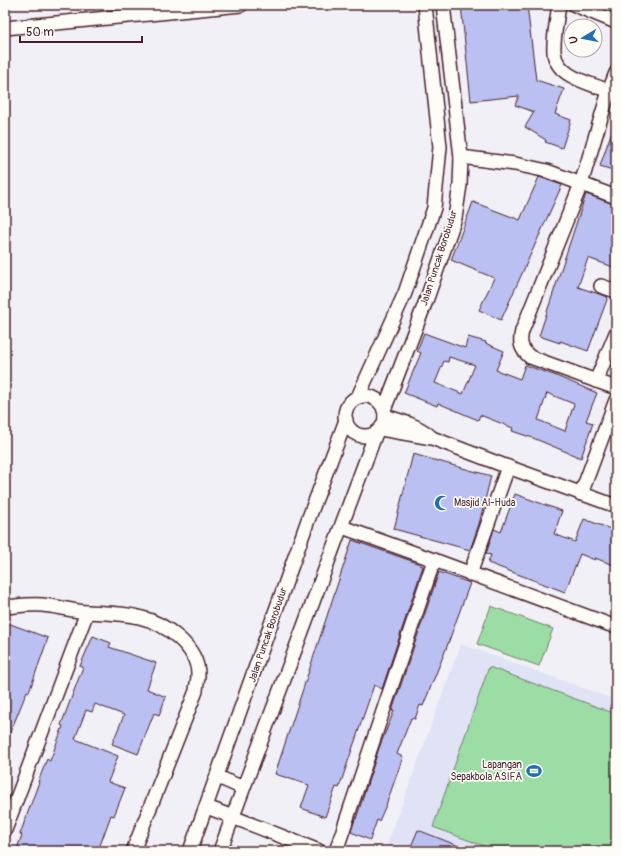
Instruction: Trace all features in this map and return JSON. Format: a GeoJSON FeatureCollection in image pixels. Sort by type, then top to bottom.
{"type":"FeatureCollection","features":[{"type":"Feature","properties":{"kind":"street"},"geometry":{"type":"LineString","coordinates":[[5,28],[241,5]]}},
{"type":"Feature","properties":{"kind":"street","name":"Jalan Puncak Borobudur"},"geometry":{"type":"LineString","coordinates":[[358,397],[405,293],[434,208],[440,147],[426,5]]}},
{"type":"Feature","properties":{"kind":"street","name":"Jalan Puncak Borobudur"},"geometry":{"type":"LineString","coordinates":[[385,413],[426,301],[454,218],[460,185],[461,157],[444,5]]}},
{"type":"Feature","properties":{"kind":"street"},"geometry":{"type":"LineString","coordinates":[[559,5],[554,52],[560,68],[570,75],[609,91]]}},
{"type":"Feature","properties":{"kind":"street"},"geometry":{"type":"LineString","coordinates":[[576,5],[616,22]]}},
{"type":"Feature","properties":{"kind":"street"},"geometry":{"type":"LineString","coordinates":[[616,73],[609,91],[581,184],[522,331],[520,342],[522,350],[530,357],[616,388]]}},
{"type":"Feature","properties":{"kind":"street"},"geometry":{"type":"LineString","coordinates":[[461,157],[547,170],[616,196]]}},
{"type":"Feature","properties":{"kind":"street"},"geometry":{"type":"LineString","coordinates":[[601,286],[616,291]]}},
{"type":"Feature","properties":{"kind":"street"},"geometry":{"type":"LineString","coordinates":[[405,293],[426,301]]}},
{"type":"Feature","properties":{"kind":"street"},"geometry":{"type":"LineString","coordinates":[[596,381],[616,332]]}},
{"type":"Feature","properties":{"kind":"street"},"geometry":{"type":"LineString","coordinates":[[220,851],[379,431],[385,413],[381,404],[377,400],[371,397],[358,397],[348,406],[345,413],[347,426],[357,435],[370,436],[379,431],[432,438],[616,506]]}},
{"type":"Feature","properties":{"kind":"street"},"geometry":{"type":"LineString","coordinates":[[581,494],[616,400]]}},
{"type":"Feature","properties":{"kind":"street"},"geometry":{"type":"LineString","coordinates":[[385,413],[423,430],[432,438]]}},
{"type":"Feature","properties":{"kind":"street","name":"Jalan Puncak Borobudur"},"geometry":{"type":"LineString","coordinates":[[190,851],[207,808],[308,520],[346,420]]}},
{"type":"Feature","properties":{"kind":"street"},"geometry":{"type":"LineString","coordinates":[[470,574],[508,467]]}},
{"type":"Feature","properties":{"kind":"street"},"geometry":{"type":"LineString","coordinates":[[342,527],[616,627]]}},
{"type":"Feature","properties":{"kind":"street"},"geometry":{"type":"LineString","coordinates":[[336,851],[434,560]]}},
{"type":"Feature","properties":{"kind":"street"},"geometry":{"type":"LineString","coordinates":[[5,607],[41,605],[87,612],[140,617],[167,628],[177,636],[189,650],[195,662],[198,676],[196,691],[133,851]]}},
{"type":"Feature","properties":{"kind":"street"},"geometry":{"type":"LineString","coordinates":[[5,830],[87,612]]}},
{"type":"Feature","properties":{"kind":"street"},"geometry":{"type":"LineString","coordinates":[[218,777],[243,788]]}},
{"type":"Feature","properties":{"kind":"street"},"geometry":{"type":"LineString","coordinates":[[207,808],[319,851]]}},
{"type":"Feature","properties":{"kind":"shaded area","name":"Lapangan Sepakbola ASIFA"},"geometry":{"type":"Polygon","coordinates":[[[461,644],[616,700],[616,851],[385,851],[461,644]]]}},
{"type":"Feature","properties":{"kind":"green space"},"geometry":{"type":"Polygon","coordinates":[[[491,606],[553,629],[539,666],[477,644],[491,606]]]}},
{"type":"Feature","properties":{"kind":"green space","name":"Lapangan Sepakbola ASIFA"},"geometry":{"type":"Polygon","coordinates":[[[489,667],[616,714],[616,851],[497,851],[433,827],[489,667]]]}},
{"type":"Feature","properties":{"kind":"building"},"geometry":{"type":"Polygon","coordinates":[[[461,5],[527,5],[536,80],[564,89],[555,114],[571,120],[562,148],[545,142],[546,140],[525,127],[534,112],[515,105],[519,96],[471,101],[461,5]]]}},
{"type":"Feature","properties":{"kind":"building"},"geometry":{"type":"Polygon","coordinates":[[[614,125],[616,125],[616,171],[600,166],[614,125]]]}},
{"type":"Feature","properties":{"kind":"building"},"geometry":{"type":"Polygon","coordinates":[[[539,177],[562,185],[501,320],[479,310],[494,278],[451,260],[473,202],[520,220],[539,177]]]}},
{"type":"Feature","properties":{"kind":"building"},"geometry":{"type":"Polygon","coordinates":[[[586,194],[616,205],[616,268],[588,258],[578,287],[608,297],[588,351],[560,341],[560,343],[539,336],[586,194]]]}},
{"type":"Feature","properties":{"kind":"building"},"geometry":{"type":"Polygon","coordinates":[[[424,333],[465,348],[468,337],[486,342],[485,343],[504,351],[496,370],[520,379],[525,365],[597,393],[586,421],[593,423],[581,458],[512,431],[513,428],[480,415],[478,420],[438,403],[437,406],[404,393],[421,353],[417,351],[424,333]],[[449,357],[448,362],[444,361],[435,383],[463,394],[475,365],[449,357]],[[547,393],[538,420],[565,431],[574,404],[547,393]]]}},
{"type":"Feature","properties":{"kind":"building","name":"Masjid Al-Huda"},"geometry":{"type":"Polygon","coordinates":[[[413,454],[491,476],[479,524],[470,550],[394,529],[413,454]]]}},
{"type":"Feature","properties":{"kind":"building"},"geometry":{"type":"Polygon","coordinates":[[[515,494],[562,511],[554,534],[575,542],[584,519],[616,531],[616,566],[580,554],[565,592],[488,563],[491,555],[486,554],[494,529],[501,532],[515,494]]]}},
{"type":"Feature","properties":{"kind":"building"},"geometry":{"type":"Polygon","coordinates":[[[352,540],[423,566],[382,689],[374,685],[339,788],[336,787],[325,817],[301,808],[309,785],[275,774],[352,540]]]}},
{"type":"Feature","properties":{"kind":"building"},"geometry":{"type":"Polygon","coordinates":[[[439,572],[470,583],[423,706],[420,705],[415,719],[411,718],[397,754],[403,757],[386,805],[379,821],[377,820],[370,840],[351,832],[379,748],[394,711],[392,711],[439,572]]]}},
{"type":"Feature","properties":{"kind":"building"},"geometry":{"type":"Polygon","coordinates":[[[5,622],[48,638],[29,692],[27,691],[6,743],[5,743],[5,622]]]}},
{"type":"Feature","properties":{"kind":"building"},"geometry":{"type":"Polygon","coordinates":[[[93,636],[111,643],[109,647],[156,663],[147,689],[166,697],[159,715],[154,713],[138,754],[112,744],[124,715],[95,704],[92,712],[86,710],[75,739],[118,756],[108,782],[125,788],[114,816],[111,815],[98,851],[16,851],[22,835],[20,834],[38,782],[47,759],[50,761],[63,726],[61,725],[83,667],[80,666],[93,636]]]}},
{"type":"Feature","properties":{"kind":"building"},"geometry":{"type":"Polygon","coordinates":[[[418,830],[469,850],[469,851],[409,851],[418,830]]]}},
{"type":"Feature","properties":{"kind":"place","name":"Masjid Al-Huda"},"geometry":{"type":"Point","coordinates":[442,503]}},
{"type":"Feature","properties":{"kind":"place","name":"Lapangan Sepakbola ASIFA"},"geometry":{"type":"Point","coordinates":[534,771]}}]}
